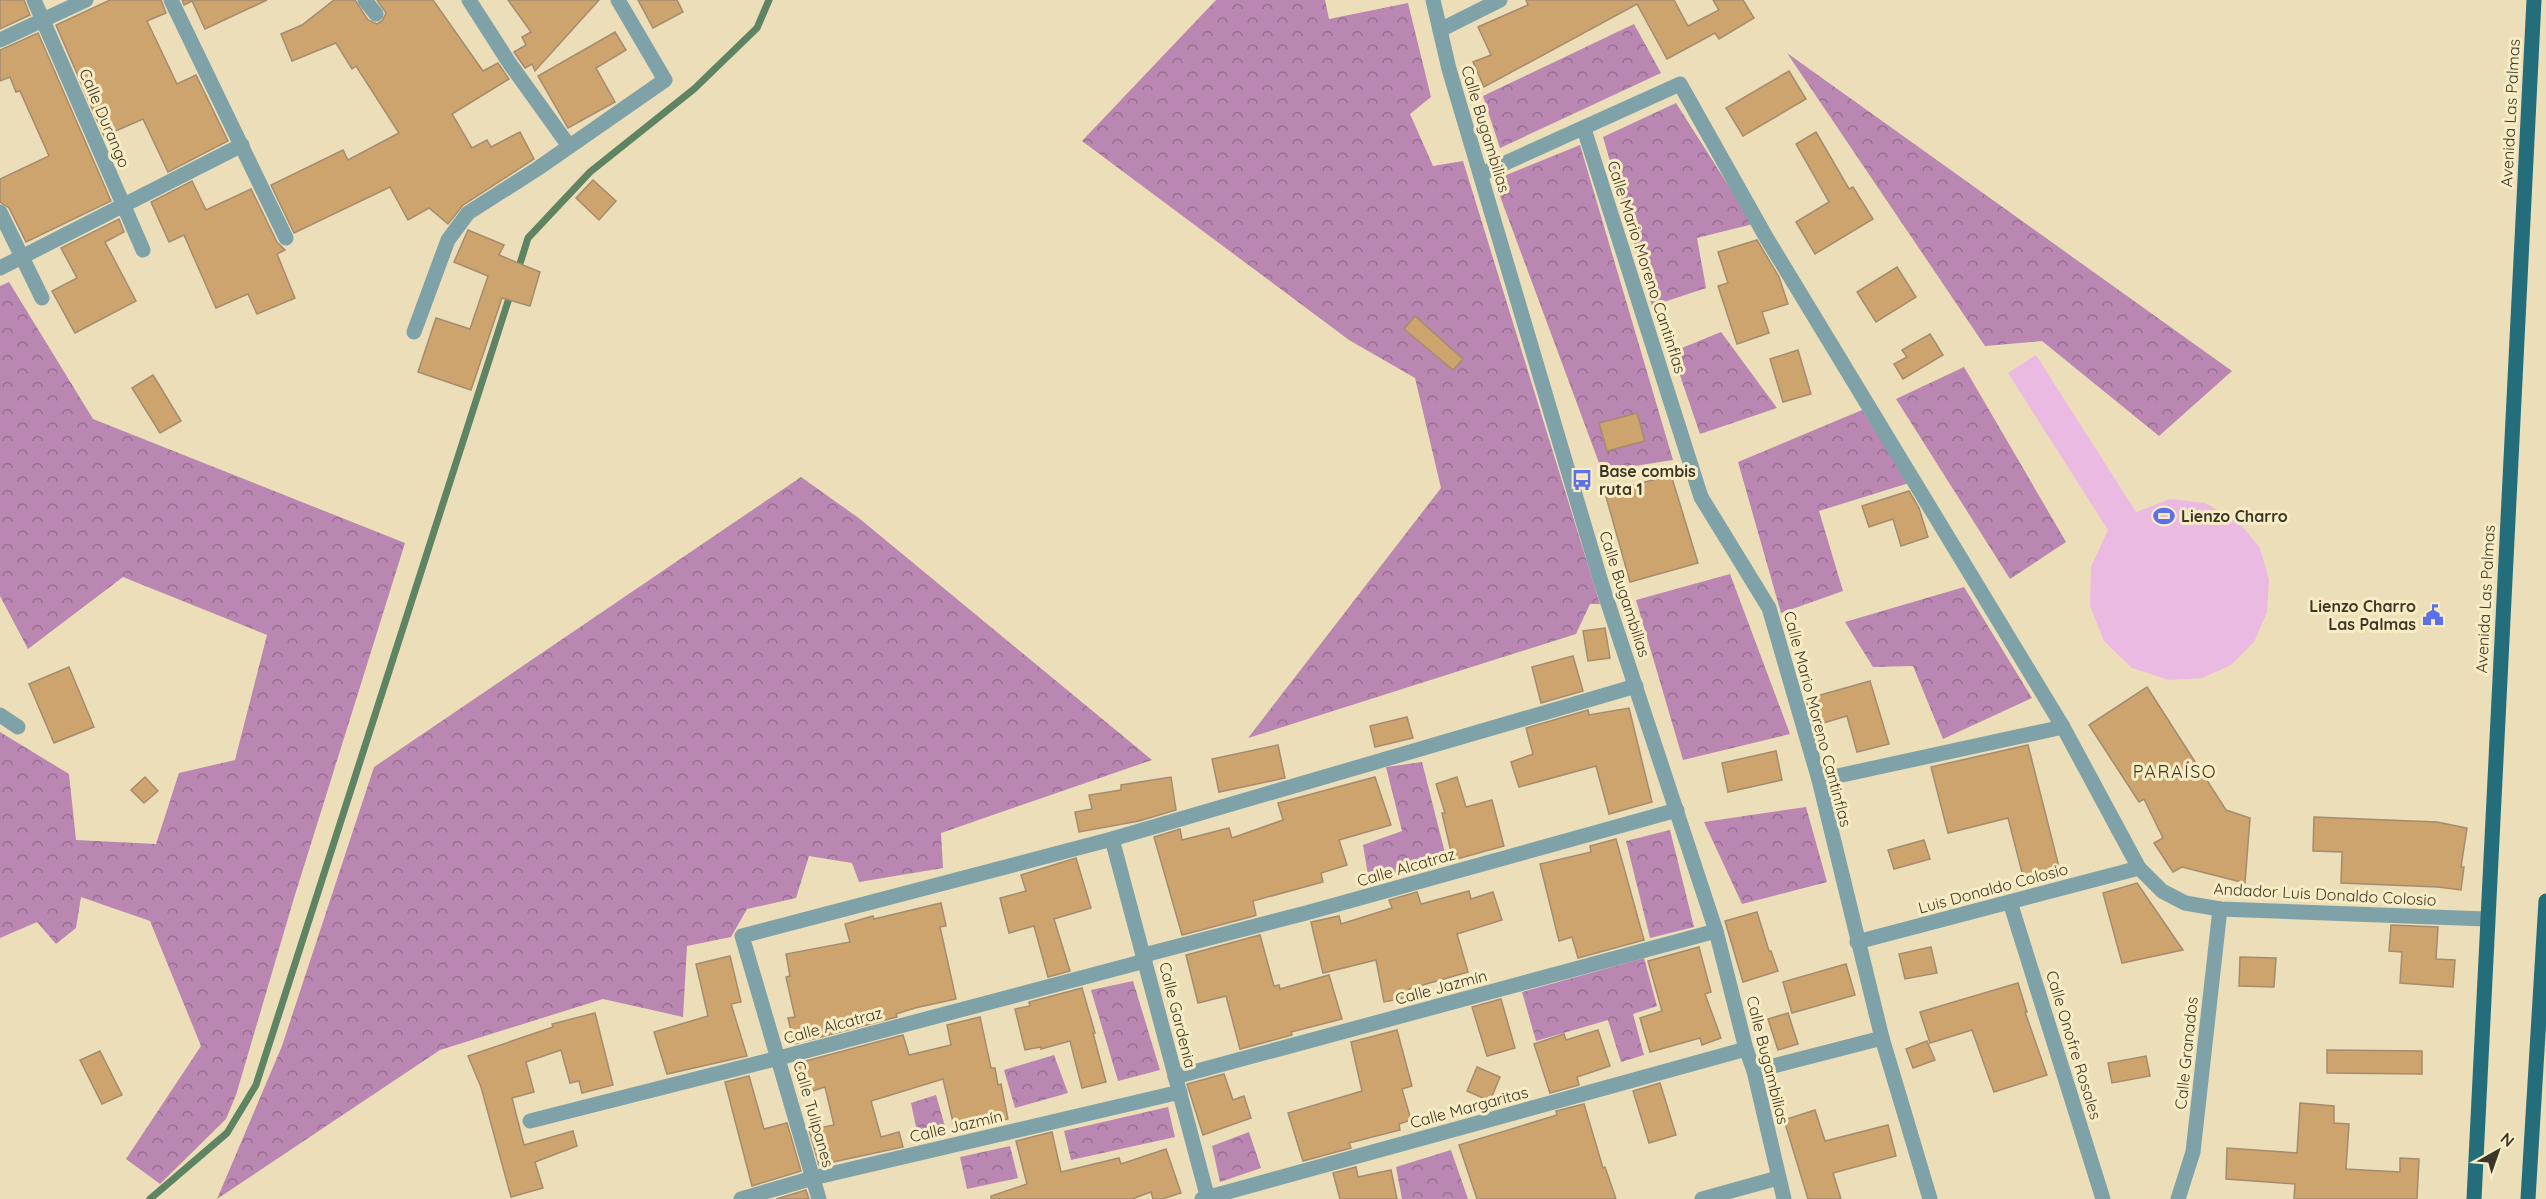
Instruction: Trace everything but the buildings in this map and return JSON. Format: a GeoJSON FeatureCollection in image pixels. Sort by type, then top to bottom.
{"type":"FeatureCollection","features":[{"type":"Feature","properties":{"kind":"main road","name":"Avenida Las Palmas"},"geometry":{"type":"LineString","coordinates":[[2474,1199],[2486,919],[2534,0]]}},
{"type":"Feature","properties":{"kind":"main road"},"geometry":{"type":"LineString","coordinates":[[2528,1199],[2546,901]]}},
{"type":"Feature","properties":{"kind":"street","name":"Calle Durango"},"geometry":{"type":"LineString","coordinates":[[34,0],[143,250]]}},
{"type":"Feature","properties":{"kind":"street"},"geometry":{"type":"LineString","coordinates":[[0,40],[86,0]]}},
{"type":"Feature","properties":{"kind":"street"},"geometry":{"type":"LineString","coordinates":[[171,0],[286,238]]}},
{"type":"Feature","properties":{"kind":"street"},"geometry":{"type":"LineString","coordinates":[[365,0],[376,14]]}},
{"type":"Feature","properties":{"kind":"street"},"geometry":{"type":"LineString","coordinates":[[469,0],[510,64],[569,146]]}},
{"type":"Feature","properties":{"kind":"street"},"geometry":{"type":"LineString","coordinates":[[414,332],[448,240],[468,213],[665,80],[618,0]]}},
{"type":"Feature","properties":{"kind":"street","name":"Calle Bugambilias"},"geometry":{"type":"LineString","coordinates":[[1433,0],[1449,69],[1601,582],[1716,931],[1746,1049],[1754,1071],[1784,1199]]}},
{"type":"Feature","properties":{"kind":"street"},"geometry":{"type":"LineString","coordinates":[[1440,30],[1500,0]]}},
{"type":"Feature","properties":{"kind":"street","name":"Andador Luis Donaldo Colosio"},"geometry":{"type":"LineString","coordinates":[[1584,129],[1680,84],[1766,237],[2063,727],[2139,868],[2162,891],[2185,903],[2220,909],[2486,919]]}},
{"type":"Feature","properties":{"kind":"street"},"geometry":{"type":"LineString","coordinates":[[1481,174],[1584,129]]}},
{"type":"Feature","properties":{"kind":"street","name":"Calle Mario Moreno Cantinflas"},"geometry":{"type":"LineString","coordinates":[[1584,129],[1701,497],[1769,608],[1819,780],[1882,1038],[1930,1199]]}},
{"type":"Feature","properties":{"kind":"street"},"geometry":{"type":"LineString","coordinates":[[0,268],[242,145]]}},
{"type":"Feature","properties":{"kind":"street"},"geometry":{"type":"LineString","coordinates":[[0,212],[42,298]]}},
{"type":"Feature","properties":{"kind":"street"},"geometry":{"type":"LineString","coordinates":[[1112,839],[1636,686]]}},
{"type":"Feature","properties":{"kind":"street"},"geometry":{"type":"LineString","coordinates":[[0,715],[18,727]]}},
{"type":"Feature","properties":{"kind":"street"},"geometry":{"type":"LineString","coordinates":[[1819,780],[2063,727]]}},
{"type":"Feature","properties":{"kind":"street","name":"Calle Alcatraz"},"geometry":{"type":"LineString","coordinates":[[530,1121],[779,1058],[1677,810]]}},
{"type":"Feature","properties":{"kind":"street","name":"Calle Tulipanes"},"geometry":{"type":"LineString","coordinates":[[819,1199],[742,936],[1112,839]]}},
{"type":"Feature","properties":{"kind":"street","name":"Calle Gardenia"},"geometry":{"type":"LineString","coordinates":[[1112,839],[1206,1198]]}},
{"type":"Feature","properties":{"kind":"street","name":"Luis Donaldo Colosio"},"geometry":{"type":"LineString","coordinates":[[1857,942],[2139,868]]}},
{"type":"Feature","properties":{"kind":"street","name":"Calle Onofre Rosales"},"geometry":{"type":"LineString","coordinates":[[2010,902],[2103,1199]]}},
{"type":"Feature","properties":{"kind":"street","name":"Calle Granados"},"geometry":{"type":"LineString","coordinates":[[2178,1199],[2193,1152],[2220,909]]}},
{"type":"Feature","properties":{"kind":"street","name":"Calle Jazmín"},"geometry":{"type":"LineString","coordinates":[[1175,1077],[1716,931]]}},
{"type":"Feature","properties":{"kind":"street"},"geometry":{"type":"LineString","coordinates":[[1754,1071],[1882,1038]]}},
{"type":"Feature","properties":{"kind":"street","name":"Calle Margaritas"},"geometry":{"type":"LineString","coordinates":[[1206,1198],[1746,1049]]}},
{"type":"Feature","properties":{"kind":"street","name":"Calle Jazmín"},"geometry":{"type":"LineString","coordinates":[[741,1199],[813,1178],[1180,1092]]}},
{"type":"Feature","properties":{"kind":"street"},"geometry":{"type":"LineString","coordinates":[[1702,1199],[1778,1178]]}},
{"type":"Feature","properties":{"kind":"green space"},"geometry":{"type":"Polygon","coordinates":[[[1216,0],[1325,0],[1329,19],[1408,3],[1431,97],[1410,114],[1433,166],[1463,161],[1600,604],[1590,604],[1576,634],[1248,738],[1441,488],[1415,378],[1349,340],[1082,141],[1216,0]]]}},
{"type":"Feature","properties":{"kind":"green space"},"geometry":{"type":"Polygon","coordinates":[[[1634,24],[1661,73],[1500,148],[1483,96],[1634,24]]]}},
{"type":"Feature","properties":{"kind":"green space"},"geometry":{"type":"Polygon","coordinates":[[[1787,53],[2232,371],[2159,436],[2042,341],[1985,346],[1787,53]]]}},
{"type":"Feature","properties":{"kind":"green space"},"geometry":{"type":"Polygon","coordinates":[[[1676,103],[1753,224],[1697,238],[1706,288],[1652,306],[1603,137],[1676,103]]]}},
{"type":"Feature","properties":{"kind":"green space"},"geometry":{"type":"Polygon","coordinates":[[[1580,145],[1673,460],[1602,471],[1494,180],[1580,145]]]}},
{"type":"Feature","properties":{"kind":"green space"},"geometry":{"type":"Polygon","coordinates":[[[9,282],[93,419],[405,543],[294,898],[236,1095],[226,1119],[160,1184],[126,1159],[201,1046],[150,921],[81,897],[76,928],[56,944],[37,922],[0,938],[0,732],[69,774],[76,840],[156,844],[179,773],[235,760],[267,635],[123,577],[28,649],[0,596],[0,286],[9,282]]]}},
{"type":"Feature","properties":{"kind":"green space"},"geometry":{"type":"Polygon","coordinates":[[[1721,332],[1777,408],[1700,434],[1672,352],[1721,332]]]}},
{"type":"Feature","properties":{"kind":"green space"},"geometry":{"type":"Polygon","coordinates":[[[1964,367],[2066,542],[2010,579],[1896,399],[1964,367]]]}},
{"type":"Feature","properties":{"kind":"green space"},"geometry":{"type":"Polygon","coordinates":[[[1862,410],[1909,483],[1819,511],[1843,591],[1781,613],[1738,462],[1862,410]]]}},
{"type":"Feature","properties":{"kind":"green space"},"geometry":{"type":"Polygon","coordinates":[[[801,477],[860,519],[1152,760],[941,833],[943,868],[859,882],[852,863],[809,856],[796,898],[747,909],[731,937],[687,946],[683,1017],[603,999],[440,1050],[217,1199],[282,1046],[374,767],[801,477]]]}},
{"type":"Feature","properties":{"kind":"green space"},"geometry":{"type":"Polygon","coordinates":[[[1730,574],[1790,734],[1683,760],[1636,600],[1730,574]]]}},
{"type":"Feature","properties":{"kind":"green space"},"geometry":{"type":"Polygon","coordinates":[[[1964,587],[2032,698],[1943,739],[1913,666],[1873,667],[1845,622],[1964,587]]]}},
{"type":"Feature","properties":{"kind":"green space"},"geometry":{"type":"Polygon","coordinates":[[[1422,762],[1446,857],[1369,881],[1363,845],[1402,831],[1386,767],[1422,762]]]}},
{"type":"Feature","properties":{"kind":"green space"},"geometry":{"type":"Polygon","coordinates":[[[1806,807],[1827,882],[1742,904],[1704,822],[1806,807]]]}},
{"type":"Feature","properties":{"kind":"green space"},"geometry":{"type":"Polygon","coordinates":[[[1670,830],[1694,927],[1650,938],[1626,841],[1670,830]]]}},
{"type":"Feature","properties":{"kind":"green space"},"geometry":{"type":"Polygon","coordinates":[[[1644,958],[1657,1006],[1633,1014],[1644,1055],[1621,1062],[1608,1020],[1536,1041],[1522,992],[1644,958]]]}},
{"type":"Feature","properties":{"kind":"green space"},"geometry":{"type":"Polygon","coordinates":[[[1133,981],[1160,1070],[1118,1081],[1091,990],[1133,981]]]}},
{"type":"Feature","properties":{"kind":"green space"},"geometry":{"type":"Polygon","coordinates":[[[1054,1055],[1068,1093],[1015,1108],[1004,1070],[1054,1055]]]}},
{"type":"Feature","properties":{"kind":"green space"},"geometry":{"type":"Polygon","coordinates":[[[936,1095],[946,1130],[918,1136],[911,1103],[936,1095]]]}},
{"type":"Feature","properties":{"kind":"green space"},"geometry":{"type":"Polygon","coordinates":[[[1168,1107],[1175,1137],[1071,1160],[1064,1131],[1168,1107]]]}},
{"type":"Feature","properties":{"kind":"green space"},"geometry":{"type":"Polygon","coordinates":[[[1249,1132],[1261,1168],[1220,1182],[1212,1146],[1249,1132]]]}},
{"type":"Feature","properties":{"kind":"green space"},"geometry":{"type":"Polygon","coordinates":[[[1010,1146],[1018,1178],[967,1189],[960,1157],[1010,1146]]]}},
{"type":"Feature","properties":{"kind":"green space"},"geometry":{"type":"Polygon","coordinates":[[[1451,1150],[1468,1199],[1402,1199],[1396,1167],[1451,1150]]]}},
{"type":"Feature","properties":{"kind":"shaded area","name":"Lienzo Charro"},"geometry":{"type":"Polygon","coordinates":[[[2036,355],[2136,512],[2170,499],[2205,503],[2237,520],[2260,548],[2269,580],[2267,612],[2254,642],[2231,665],[2202,678],[2169,680],[2132,668],[2104,641],[2090,606],[2091,567],[2108,530],[2008,373],[2036,355]]]}},
{"type":"Feature","properties":{"kind":"waterway"},"geometry":{"type":"LineString","coordinates":[[518,270],[528,238],[590,172],[694,89],[757,28],[769,0]]}},
{"type":"Feature","properties":{"kind":"waterway"},"geometry":{"type":"LineString","coordinates":[[150,1199],[227,1133],[256,1085],[511,292]]}},
{"type":"Feature","properties":{"kind":"place","name":"Base combis ruta 1"},"geometry":{"type":"Point","coordinates":[1582,480]}},
{"type":"Feature","properties":{"kind":"place","name":"Lienzo Charro"},"geometry":{"type":"Point","coordinates":[2164,516]}},
{"type":"Feature","properties":{"kind":"place","name":"Lienzo Charro Las Palmas"},"geometry":{"type":"Point","coordinates":[2433,615]}},
{"type":"Feature","properties":{"kind":"district","name":"PARAÍSO"},"geometry":{"type":"Point","coordinates":[2175,771]}}]}
